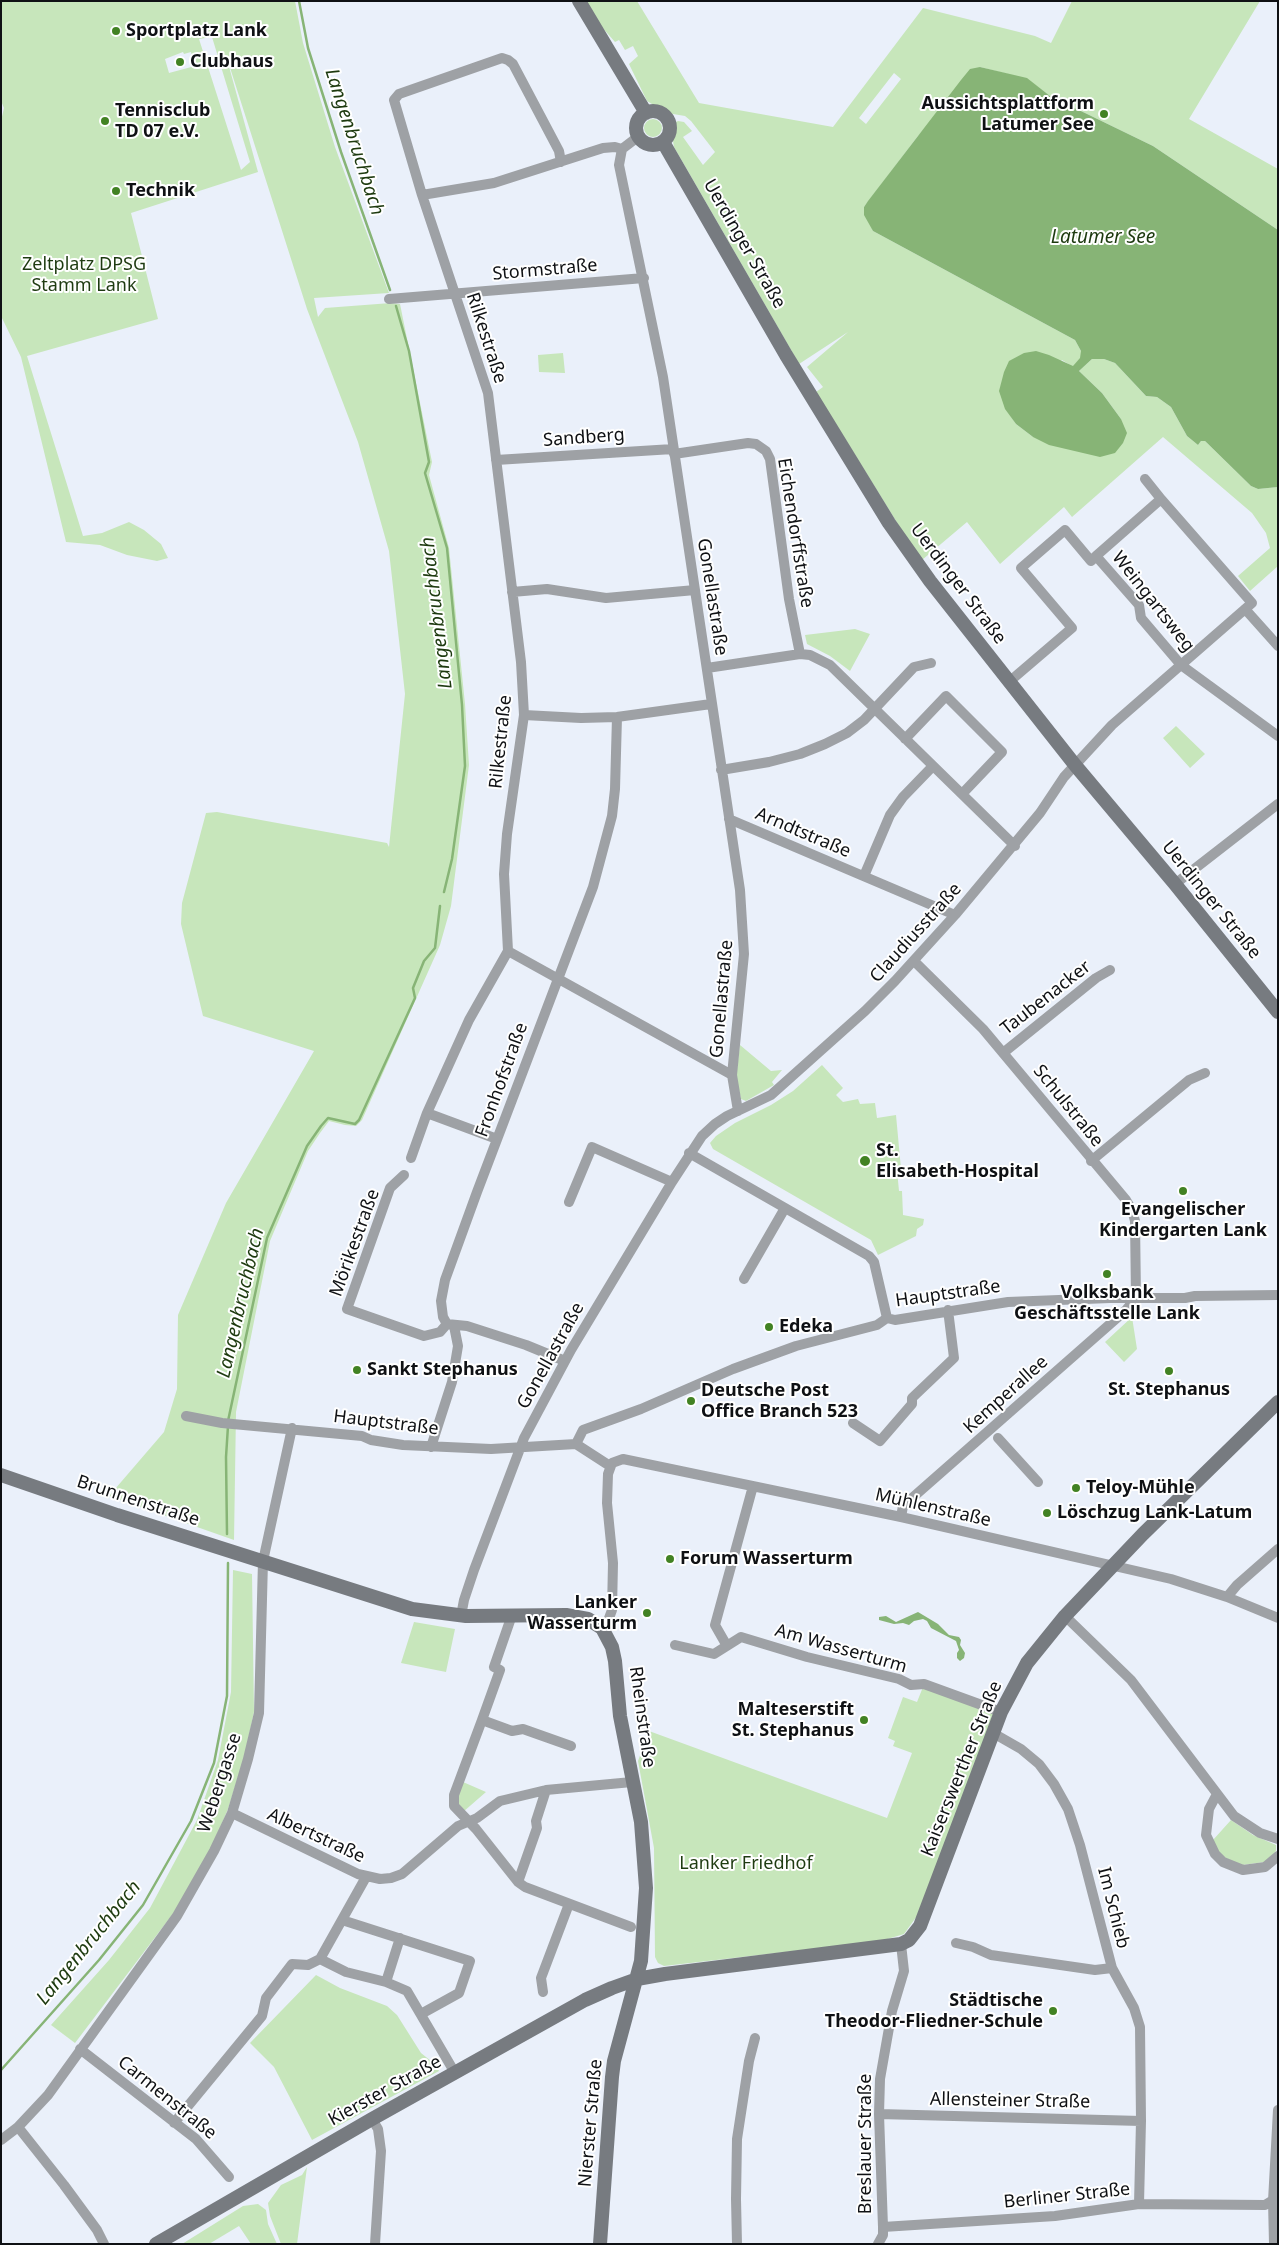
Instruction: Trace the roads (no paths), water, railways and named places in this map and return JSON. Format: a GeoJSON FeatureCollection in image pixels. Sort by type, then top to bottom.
{"type":"FeatureCollection","features":[{"type":"Feature","properties":{"kind":"street"},"geometry":{"type":"LineString","coordinates":[[579,1],[646,113]]}},
{"type":"Feature","properties":{"kind":"street","name":"Rilkestraße"},"geometry":{"type":"LineString","coordinates":[[508,951],[504,874],[507,834],[524,715],[521,662],[488,393],[422,195],[395,108],[396,97],[502,58],[508,60],[513,64],[559,151],[561,162]]}},
{"type":"Feature","properties":{"kind":"street"},"geometry":{"type":"LineString","coordinates":[[658,112],[668,119],[670,131],[663,142],[647,143],[638,136],[638,123],[646,113],[658,112]]}},
{"type":"Feature","properties":{"kind":"street"},"geometry":{"type":"LineString","coordinates":[[422,195],[494,183],[603,148],[615,147],[622,149],[638,136]]}},
{"type":"Feature","properties":{"kind":"street","name":"Uerdinger Straße"},"geometry":{"type":"LineString","coordinates":[[663,142],[786,355],[888,523],[930,581],[1075,765],[1176,884],[1276,1008]]}},
{"type":"Feature","properties":{"kind":"street","name":"Gonellastraße"},"geometry":{"type":"LineString","coordinates":[[622,149],[620,165],[658,350],[740,890],[744,954],[732,1074]]}},
{"type":"Feature","properties":{"kind":"street","name":"Stormstraße"},"geometry":{"type":"LineString","coordinates":[[388,299],[644,278]]}},
{"type":"Feature","properties":{"kind":"street","name":"Eichendorffstraße"},"geometry":{"type":"LineString","coordinates":[[673,451],[748,443],[756,444],[766,451],[770,459],[789,599],[800,654]]}},
{"type":"Feature","properties":{"kind":"street","name":"Sandberg"},"geometry":{"type":"LineString","coordinates":[[496,460],[673,451]]}},
{"type":"Feature","properties":{"kind":"street"},"geometry":{"type":"LineString","coordinates":[[1145,479],[1252,603],[1245,609],[1278,646]]}},
{"type":"Feature","properties":{"kind":"street"},"geometry":{"type":"LineString","coordinates":[[1096,556],[1161,499]]}},
{"type":"Feature","properties":{"kind":"street","name":"Weingartsweg"},"geometry":{"type":"LineString","coordinates":[[1010,681],[1072,628],[1021,568],[1065,530],[1091,560],[1096,556],[1140,605],[1141,618],[1181,665],[1278,736]]}},
{"type":"Feature","properties":{"kind":"street"},"geometry":{"type":"LineString","coordinates":[[512,592],[547,589],[606,598],[695,590]]}},
{"type":"Feature","properties":{"kind":"street","name":"Claudiusstraße"},"geometry":{"type":"LineString","coordinates":[[759,1102],[788,1082],[865,1011],[914,961],[1014,846],[1075,765],[1112,725],[1245,609]]}},
{"type":"Feature","properties":{"kind":"street"},"geometry":{"type":"LineString","coordinates":[[706,668],[800,654],[810,654],[830,665],[1014,846]]}},
{"type":"Feature","properties":{"kind":"street"},"geometry":{"type":"LineString","coordinates":[[721,770],[769,762],[816,748],[847,732],[875,710],[914,667],[930,663]]}},
{"type":"Feature","properties":{"kind":"street"},"geometry":{"type":"LineString","coordinates":[[905,739],[946,696],[1002,752],[962,794]]}},
{"type":"Feature","properties":{"kind":"street"},"geometry":{"type":"LineString","coordinates":[[524,715],[581,718],[617,717],[712,704]]}},
{"type":"Feature","properties":{"kind":"street","name":"Fronhofstraße"},"geometry":{"type":"LineString","coordinates":[[431,1447],[452,1382],[458,1346],[450,1325],[442,1317],[441,1302],[445,1280],[557,978],[593,887],[606,845],[615,789],[617,717]]}},
{"type":"Feature","properties":{"kind":"street","name":"Arndtstraße"},"geometry":{"type":"LineString","coordinates":[[864,876],[890,815],[903,797],[934,766]]}},
{"type":"Feature","properties":{"kind":"street"},"geometry":{"type":"LineString","coordinates":[[1176,884],[1278,804]]}},
{"type":"Feature","properties":{"kind":"street","name":"Arndtstraße"},"geometry":{"type":"LineString","coordinates":[[729,819],[955,915]]}},
{"type":"Feature","properties":{"kind":"street"},"geometry":{"type":"LineString","coordinates":[[411,1158],[427,1113],[469,1020],[508,951],[732,1074],[738,1111]]}},
{"type":"Feature","properties":{"kind":"street","name":"Schulstraße"},"geometry":{"type":"LineString","coordinates":[[914,961],[958,1003],[1003,1053],[1091,1161],[1126,1200],[1132,1210],[1135,1221],[1136,1298]]}},
{"type":"Feature","properties":{"kind":"street","name":"Taubenacker"},"geometry":{"type":"LineString","coordinates":[[1003,1053],[1096,978],[1110,970]]}},
{"type":"Feature","properties":{"kind":"street"},"geometry":{"type":"LineString","coordinates":[[1091,1161],[1189,1080],[1205,1073]]}},
{"type":"Feature","properties":{"kind":"street","name":"Gonellastraße"},"geometry":{"type":"LineString","coordinates":[[461,1616],[466,1593],[518,1449],[565,1361],[689,1153],[702,1136],[715,1124],[759,1102]]}},
{"type":"Feature","properties":{"kind":"street"},"geometry":{"type":"LineString","coordinates":[[427,1113],[497,1139]]}},
{"type":"Feature","properties":{"kind":"street"},"geometry":{"type":"LineString","coordinates":[[568,1202],[592,1147],[672,1182]]}},
{"type":"Feature","properties":{"kind":"street"},"geometry":{"type":"LineString","coordinates":[[689,1153],[869,1256],[874,1262],[887,1318]]}},
{"type":"Feature","properties":{"kind":"street","name":"Mörikestraße"},"geometry":{"type":"LineString","coordinates":[[404,1175],[390,1188],[347,1309],[424,1336],[440,1332],[450,1325]]}},
{"type":"Feature","properties":{"kind":"street"},"geometry":{"type":"LineString","coordinates":[[744,1279],[786,1208]]}},
{"type":"Feature","properties":{"kind":"street","name":"Hauptstraße"},"geometry":{"type":"LineString","coordinates":[[186,1416],[222,1423],[362,1436],[371,1440],[403,1445],[518,1449],[579,1446],[583,1430],[641,1409],[733,1369],[796,1346],[877,1325],[887,1318],[895,1320],[948,1310],[1008,1302],[1278,1294]]}},
{"type":"Feature","properties":{"kind":"street","name":"Kemperallee"},"geometry":{"type":"LineString","coordinates":[[901,1517],[903,1506],[1126,1310],[1136,1298]]}},
{"type":"Feature","properties":{"kind":"street"},"geometry":{"type":"LineString","coordinates":[[853,1423],[880,1441],[912,1404],[912,1398],[954,1358],[948,1310]]}},
{"type":"Feature","properties":{"kind":"street"},"geometry":{"type":"LineString","coordinates":[[450,1325],[467,1326],[565,1361]]}},
{"type":"Feature","properties":{"kind":"street","name":"Kaiserswerther Straße"},"geometry":{"type":"LineString","coordinates":[[901,1944],[909,1940],[920,1926],[1001,1712],[1027,1663],[1065,1616],[1113,1565],[1278,1402]]}},
{"type":"Feature","properties":{"kind":"street","name":"Webergasse"},"geometry":{"type":"LineString","coordinates":[[1,2140],[18,2128],[48,2095],[177,1916],[214,1851],[232,1813],[259,1713],[263,1561],[292,1428]]}},
{"type":"Feature","properties":{"kind":"street"},"geometry":{"type":"LineString","coordinates":[[998,1438],[1038,1482]]}},
{"type":"Feature","properties":{"kind":"street"},"geometry":{"type":"LineString","coordinates":[[579,1446],[610,1466],[606,1486],[613,1564],[612,1610],[608,1621],[602,1628]]}},
{"type":"Feature","properties":{"kind":"street","name":"Mühlenstraße"},"geometry":{"type":"LineString","coordinates":[[610,1466],[616,1461],[624,1459],[901,1517],[1113,1565],[1193,1585],[1278,1618]]}},
{"type":"Feature","properties":{"kind":"street","name":"Brunnenstraße"},"geometry":{"type":"LineString","coordinates":[[1,1475],[118,1515],[412,1609],[461,1616],[566,1615],[588,1619],[602,1628]]}},
{"type":"Feature","properties":{"kind":"street"},"geometry":{"type":"LineString","coordinates":[[727,1646],[715,1626],[753,1486]]}},
{"type":"Feature","properties":{"kind":"street"},"geometry":{"type":"LineString","coordinates":[[1227,1597],[1237,1585],[1278,1549]]}},
{"type":"Feature","properties":{"kind":"street"},"geometry":{"type":"LineString","coordinates":[[512,1615],[494,1667],[500,1670],[453,1799],[454,1806],[518,1882],[537,1893],[631,1927]]}},
{"type":"Feature","properties":{"kind":"street"},"geometry":{"type":"LineString","coordinates":[[1065,1616],[1131,1680],[1216,1794],[1240,1820],[1260,1833],[1278,1839]]}},
{"type":"Feature","properties":{"kind":"street","name":"Rheinstraße"},"geometry":{"type":"LineString","coordinates":[[602,1628],[612,1647],[615,1661],[620,1716],[641,1822],[646,1888],[644,1931],[637,1979]]}},
{"type":"Feature","properties":{"kind":"street","name":"Am Wasserturm"},"geometry":{"type":"LineString","coordinates":[[675,1645],[714,1654],[741,1637],[807,1657],[899,1679],[911,1686],[924,1684],[931,1686],[1001,1712]]}},
{"type":"Feature","properties":{"kind":"street"},"geometry":{"type":"LineString","coordinates":[[482,1720],[512,1731],[523,1729],[571,1746]]}},
{"type":"Feature","properties":{"kind":"street","name":"Im Schieb"},"geometry":{"type":"LineString","coordinates":[[956,1943],[973,1947],[991,1955],[1095,1970],[1112,1968],[1080,1845],[1068,1809],[1054,1784],[1038,1764],[1021,1748],[993,1733]]}},
{"type":"Feature","properties":{"kind":"street","name":"Albertstraße"},"geometry":{"type":"LineString","coordinates":[[232,1813],[366,1877],[380,1880],[402,1874],[458,1826],[477,1818],[500,1801],[546,1790],[632,1782]]}},
{"type":"Feature","properties":{"kind":"street"},"geometry":{"type":"LineString","coordinates":[[518,1882],[537,1828],[536,1821],[546,1790]]}},
{"type":"Feature","properties":{"kind":"street"},"geometry":{"type":"LineString","coordinates":[[1216,1794],[1209,1809],[1206,1835],[1215,1854],[1223,1862],[1243,1870],[1265,1867],[1278,1856]]}},
{"type":"Feature","properties":{"kind":"street"},"geometry":{"type":"LineString","coordinates":[[174,2123],[262,2016],[266,1998],[292,1964],[308,1965],[320,1959],[366,1877]]}},
{"type":"Feature","properties":{"kind":"street"},"geometry":{"type":"LineString","coordinates":[[543,1992],[541,1978],[569,1904]]}},
{"type":"Feature","properties":{"kind":"street"},"geometry":{"type":"LineString","coordinates":[[342,1920],[470,1961],[459,1993],[422,2014]]}},
{"type":"Feature","properties":{"kind":"street"},"geometry":{"type":"LineString","coordinates":[[386,1982],[400,1938]]}},
{"type":"Feature","properties":{"kind":"street"},"geometry":{"type":"LineString","coordinates":[[637,1979],[901,1944]]}},
{"type":"Feature","properties":{"kind":"street","name":"Breslauer Straße"},"geometry":{"type":"LineString","coordinates":[[883,2227],[879,2114],[880,2079],[884,2045],[904,1971],[901,1944]]}},
{"type":"Feature","properties":{"kind":"street"},"geometry":{"type":"LineString","coordinates":[[320,1959],[346,1972],[386,1982],[407,1991],[455,2073]]}},
{"type":"Feature","properties":{"kind":"street"},"geometry":{"type":"LineString","coordinates":[[1112,1968],[1130,2000],[1140,2027],[1141,2121],[1139,2204]]}},
{"type":"Feature","properties":{"kind":"street","name":"Kierster Straße"},"geometry":{"type":"LineString","coordinates":[[156,2244],[372,2119],[585,2000],[637,1979]]}},
{"type":"Feature","properties":{"kind":"street","name":"Nierster Straße"},"geometry":{"type":"LineString","coordinates":[[600,2244],[614,2061],[637,1979]]}},
{"type":"Feature","properties":{"kind":"street"},"geometry":{"type":"LineString","coordinates":[[737,2244],[738,2139],[748,2061],[755,2038]]}},
{"type":"Feature","properties":{"kind":"street","name":"Carmenstraße"},"geometry":{"type":"LineString","coordinates":[[80,2049],[196,2140],[229,2177]]}},
{"type":"Feature","properties":{"kind":"street"},"geometry":{"type":"LineString","coordinates":[[1274,2244],[1278,2110]]}},
{"type":"Feature","properties":{"kind":"street","name":"Allensteiner Straße"},"geometry":{"type":"LineString","coordinates":[[879,2114],[1141,2121]]}},
{"type":"Feature","properties":{"kind":"street"},"geometry":{"type":"LineString","coordinates":[[372,2119],[378,2130],[382,2151],[375,2244]]}},
{"type":"Feature","properties":{"kind":"street"},"geometry":{"type":"LineString","coordinates":[[18,2128],[97,2230],[104,2244]]}},
{"type":"Feature","properties":{"kind":"street","name":"Berliner Straße"},"geometry":{"type":"LineString","coordinates":[[883,2227],[1055,2216],[1139,2204],[1265,2205],[1275,2199]]}},
{"type":"Feature","properties":{"kind":"street"},"geometry":{"type":"LineString","coordinates":[[878,2244],[883,2235],[883,2227]]}},
{"type":"Feature","properties":{"kind":"water","name":"Latumer See"},"geometry":{"type":"Polygon","coordinates":[[[980,67],[1027,78],[1050,96],[1153,146],[1278,230],[1278,487],[1258,489],[1251,486],[1205,441],[1201,441],[1198,445],[1187,436],[1171,407],[1157,397],[1146,396],[1115,363],[1104,359],[1092,359],[1079,371],[1102,393],[1121,419],[1127,433],[1123,443],[1115,453],[1100,457],[1049,445],[1033,437],[1016,424],[1005,409],[999,391],[1004,372],[1009,361],[1024,353],[1036,351],[1073,366],[1080,358],[1081,351],[1075,340],[873,231],[864,215],[864,207],[970,69],[980,67]]]}},
{"type":"Feature","properties":{"kind":"water"},"geometry":{"type":"Polygon","coordinates":[[[918,1612],[938,1624],[949,1635],[959,1637],[961,1640],[960,1645],[965,1653],[964,1658],[960,1661],[957,1658],[959,1650],[956,1641],[931,1628],[927,1621],[923,1619],[914,1621],[909,1625],[879,1620],[879,1617],[886,1616],[896,1622],[918,1612]]]}},
{"type":"Feature","properties":{"kind":"waterway","name":"Langenbruchbach"},"geometry":{"type":"LineString","coordinates":[[299,1],[308,48],[341,152],[390,290]]}},
{"type":"Feature","properties":{"kind":"waterway","name":"Langenbruchbach"},"geometry":{"type":"LineString","coordinates":[[396,306],[409,351],[429,462],[425,473],[447,548],[462,705],[465,766],[452,859],[444,892]]}},
{"type":"Feature","properties":{"kind":"waterway","name":"Langenbruchbach"},"geometry":{"type":"LineString","coordinates":[[228,1421],[267,1238],[307,1146],[321,1126],[328,1118],[355,1124],[359,1120],[415,998],[413,988],[424,961],[435,948],[440,906]]}},
{"type":"Feature","properties":{"kind":"waterway","name":"Langenbruchbach"},"geometry":{"type":"LineString","coordinates":[[227,1534],[226,1457],[228,1426]]}},
{"type":"Feature","properties":{"kind":"waterway","name":"Langenbruchbach"},"geometry":{"type":"LineString","coordinates":[[1,2070],[99,1960],[143,1905],[191,1821],[214,1763],[227,1696],[228,1563]]}},
{"type":"Feature","properties":{"kind":"place","name":"Sportplatz Lank"},"geometry":{"type":"Point","coordinates":[116,31]}},
{"type":"Feature","properties":{"kind":"place","name":"Clubhaus"},"geometry":{"type":"Point","coordinates":[180,62]}},
{"type":"Feature","properties":{"kind":"place","name":"Aussichtsplattform Latumer See"},"geometry":{"type":"Point","coordinates":[1104,114]}},
{"type":"Feature","properties":{"kind":"place","name":"Tennisclub TD 07 e.V."},"geometry":{"type":"Point","coordinates":[105,121]}},
{"type":"Feature","properties":{"kind":"place","name":"Technik"},"geometry":{"type":"Point","coordinates":[116,191]}},
{"type":"Feature","properties":{"kind":"place","name":"St. Elisabeth-Hospital"},"geometry":{"type":"Point","coordinates":[865,1161]}},
{"type":"Feature","properties":{"kind":"place","name":"Evangelischer Kindergarten Lank"},"geometry":{"type":"Point","coordinates":[1183,1191]}},
{"type":"Feature","properties":{"kind":"place","name":"Volksbank Geschäftsstelle Lank"},"geometry":{"type":"Point","coordinates":[1107,1274]}},
{"type":"Feature","properties":{"kind":"place","name":"Edeka"},"geometry":{"type":"Point","coordinates":[769,1327]}},
{"type":"Feature","properties":{"kind":"place","name":"Sankt Stephanus"},"geometry":{"type":"Point","coordinates":[357,1370]}},
{"type":"Feature","properties":{"kind":"place","name":"St. Stephanus"},"geometry":{"type":"Point","coordinates":[1169,1371]}},
{"type":"Feature","properties":{"kind":"place","name":"Deutsche Post Office Branch 523"},"geometry":{"type":"Point","coordinates":[691,1401]}},
{"type":"Feature","properties":{"kind":"place","name":"Teloy-Mühle"},"geometry":{"type":"Point","coordinates":[1076,1488]}},
{"type":"Feature","properties":{"kind":"place","name":"Löschzug Lank-Latum"},"geometry":{"type":"Point","coordinates":[1047,1513]}},
{"type":"Feature","properties":{"kind":"place","name":"Forum Wasserturm"},"geometry":{"type":"Point","coordinates":[670,1559]}},
{"type":"Feature","properties":{"kind":"place","name":"Lanker Wasserturm"},"geometry":{"type":"Point","coordinates":[647,1613]}},
{"type":"Feature","properties":{"kind":"place","name":"Malteserstift St. Stephanus"},"geometry":{"type":"Point","coordinates":[864,1720]}},
{"type":"Feature","properties":{"kind":"place","name":"Städtische Theodor-Fliedner-Schule"},"geometry":{"type":"Point","coordinates":[1053,2011]}},
{"type":"Feature","properties":{"kind":"park label","name":"Zeltplatz DPSG Stamm Lank"},"geometry":{"type":"Point","coordinates":[84,275]}},
{"type":"Feature","properties":{"kind":"park label","name":"Lanker Friedhof"},"geometry":{"type":"Point","coordinates":[746,1864]}}]}
